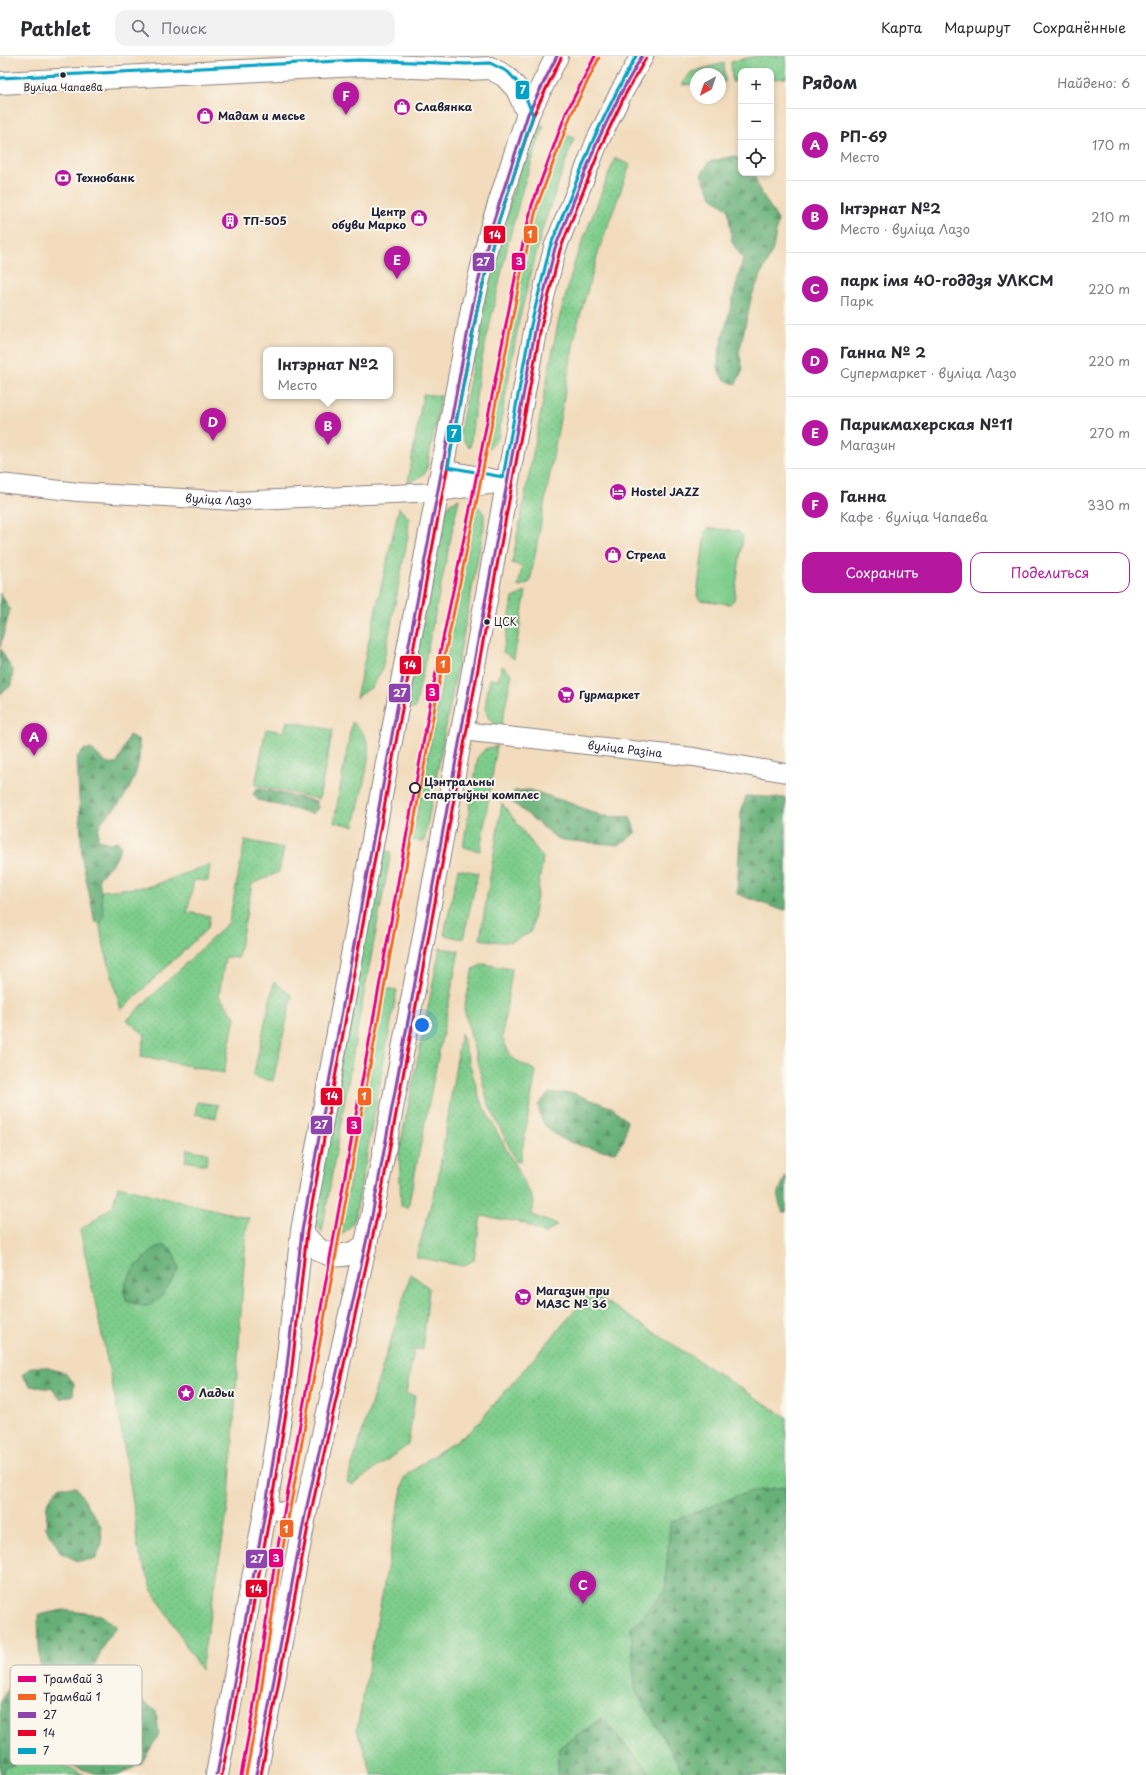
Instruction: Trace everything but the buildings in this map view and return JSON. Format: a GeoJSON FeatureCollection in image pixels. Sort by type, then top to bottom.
{"type":"FeatureCollection","features":[{"type":"Feature","properties":{"kind":"main road"},"geometry":{"type":"LineString","coordinates":[[359,65],[428,56]]}},
{"type":"Feature","properties":{"kind":"main road"},"geometry":{"type":"LineString","coordinates":[[217,1775],[266,1509],[284,1393],[302,1231],[395,719],[473,304],[491,229],[528,114],[557,56]]}},
{"type":"Feature","properties":{"kind":"main road"},"geometry":{"type":"LineString","coordinates":[[256,1775],[305,1515],[366,1246],[536,326],[555,248],[597,142],[621,93],[642,56]]}},
{"type":"Feature","properties":{"kind":"main road"},"geometry":{"type":"LineString","coordinates":[[0,83],[359,65],[490,68],[505,76],[517,88],[528,114]]}},
{"type":"Feature","properties":{"kind":"main road"},"geometry":{"type":"LineString","coordinates":[[440,482],[507,483]]}},
{"type":"Feature","properties":{"kind":"main road"},"geometry":{"type":"LineString","coordinates":[[302,1231],[310,1243],[323,1253],[331,1255],[349,1254],[366,1246]]}},
{"type":"Feature","properties":{"kind":"street","name":"вуліца Лазо"},"geometry":{"type":"LineString","coordinates":[[0,483],[78,492],[234,501],[440,482]]}},
{"type":"Feature","properties":{"kind":"street","name":"вуліца Разіна"},"geometry":{"type":"LineString","coordinates":[[462,731],[694,758],[786,774]]}},
{"type":"Feature","properties":{"kind":"street"},"geometry":{"type":"LineString","coordinates":[[266,1509],[305,1515]]}},
{"type":"Feature","properties":{"kind":"green space"},"geometry":{"type":"Polygon","coordinates":[[[756,56],[786,56],[786,78],[774,79],[774,68],[738,68],[738,81],[732,82],[731,62],[756,56]]]}},
{"type":"Feature","properties":{"kind":"green space"},"geometry":{"type":"Polygon","coordinates":[[[724,63],[724,68],[706,68],[724,63]]]}},
{"type":"Feature","properties":{"kind":"green space"},"geometry":{"type":"Polygon","coordinates":[[[690,73],[690,84],[682,85],[690,73]]]}},
{"type":"Feature","properties":{"kind":"green space"},"geometry":{"type":"Polygon","coordinates":[[[537,123],[544,126],[524,184],[508,244],[479,372],[470,448],[465,443],[460,432],[487,289],[516,180],[537,123]]]}},
{"type":"Feature","properties":{"kind":"green space"},"geometry":{"type":"Polygon","coordinates":[[[562,134],[574,138],[543,227],[519,320],[498,438],[492,446],[486,450],[508,329],[528,238],[539,199],[562,134]]]}},
{"type":"Feature","properties":{"kind":"green space"},"geometry":{"type":"Polygon","coordinates":[[[734,156],[738,158],[738,176],[755,176],[758,187],[778,220],[773,249],[752,295],[739,353],[743,369],[736,384],[726,380],[721,375],[718,367],[718,356],[743,259],[732,242],[728,209],[712,197],[701,175],[709,162],[734,156]]]}},
{"type":"Feature","properties":{"kind":"green space"},"geometry":{"type":"Polygon","coordinates":[[[615,158],[630,165],[600,247],[577,326],[530,582],[518,587],[522,567],[512,563],[558,323],[575,261],[615,158]]]}},
{"type":"Feature","properties":{"kind":"green space"},"geometry":{"type":"Polygon","coordinates":[[[423,394],[441,396],[426,472],[418,478],[408,482],[423,394]]]}},
{"type":"Feature","properties":{"kind":"green space"},"geometry":{"type":"Polygon","coordinates":[[[459,499],[415,709],[406,708],[445,511],[450,503],[459,499]]]}},
{"type":"Feature","properties":{"kind":"green space"},"geometry":{"type":"Polygon","coordinates":[[[476,503],[484,514],[484,526],[424,842],[412,840],[476,503]]]}},
{"type":"Feature","properties":{"kind":"green space"},"geometry":{"type":"Polygon","coordinates":[[[399,508],[409,518],[408,536],[382,670],[372,687],[356,698],[399,508]]]}},
{"type":"Feature","properties":{"kind":"green space"},"geometry":{"type":"Polygon","coordinates":[[[709,528],[737,531],[743,536],[734,600],[730,604],[700,600],[697,596],[705,532],[709,528]]]}},
{"type":"Feature","properties":{"kind":"green space"},"geometry":{"type":"Polygon","coordinates":[[[526,591],[514,659],[503,652],[513,598],[526,591]]]}},
{"type":"Feature","properties":{"kind":"green space"},"geometry":{"type":"Polygon","coordinates":[[[0,593],[10,610],[0,647],[0,593]]]}},
{"type":"Feature","properties":{"kind":"green space"},"geometry":{"type":"Polygon","coordinates":[[[0,648],[13,671],[11,686],[0,694],[0,648]]]}},
{"type":"Feature","properties":{"kind":"green space"},"geometry":{"type":"Polygon","coordinates":[[[502,666],[512,674],[501,727],[489,719],[486,700],[490,679],[498,680],[502,666]]]}},
{"type":"Feature","properties":{"kind":"green space"},"geometry":{"type":"Polygon","coordinates":[[[287,721],[333,730],[319,799],[255,785],[266,729],[284,732],[287,721]]]}},
{"type":"Feature","properties":{"kind":"green space"},"geometry":{"type":"Polygon","coordinates":[[[352,722],[365,737],[369,751],[354,826],[334,822],[352,722]]]}},
{"type":"Feature","properties":{"kind":"green space"},"geometry":{"type":"Polygon","coordinates":[[[129,735],[139,740],[137,770],[124,797],[99,826],[98,832],[98,840],[110,843],[117,841],[121,847],[116,859],[99,878],[104,917],[101,923],[95,922],[82,859],[77,757],[85,749],[93,750],[106,763],[117,764],[129,735]]]}},
{"type":"Feature","properties":{"kind":"green space"},"geometry":{"type":"Polygon","coordinates":[[[497,746],[480,851],[463,847],[478,757],[485,749],[497,746]]]}},
{"type":"Feature","properties":{"kind":"green space"},"geometry":{"type":"Polygon","coordinates":[[[257,788],[316,801],[318,808],[313,814],[258,800],[253,794],[257,788]]]}},
{"type":"Feature","properties":{"kind":"green space"},"geometry":{"type":"Polygon","coordinates":[[[530,790],[570,803],[602,816],[630,817],[636,833],[619,845],[559,840],[511,801],[514,791],[530,790]]]}},
{"type":"Feature","properties":{"kind":"green space"},"geometry":{"type":"Polygon","coordinates":[[[746,796],[786,798],[786,910],[779,909],[737,894],[741,812],[746,796]]]}},
{"type":"Feature","properties":{"kind":"green space"},"geometry":{"type":"Polygon","coordinates":[[[502,803],[543,858],[531,932],[512,941],[506,942],[480,939],[502,803]]]}},
{"type":"Feature","properties":{"kind":"green space"},"geometry":{"type":"Polygon","coordinates":[[[245,840],[284,848],[279,872],[252,884],[238,958],[225,957],[219,996],[235,1017],[224,1073],[141,1056],[145,1035],[127,1020],[229,922],[245,840]]]}},
{"type":"Feature","properties":{"kind":"green space"},"geometry":{"type":"Polygon","coordinates":[[[379,850],[391,852],[358,1025],[322,1232],[317,1226],[313,1214],[379,850]]]}},
{"type":"Feature","properties":{"kind":"green space"},"geometry":{"type":"Polygon","coordinates":[[[210,864],[208,881],[194,880],[187,912],[210,916],[208,928],[121,1010],[102,939],[94,892],[152,886],[210,864]]]}},
{"type":"Feature","properties":{"kind":"green space"},"geometry":{"type":"Polygon","coordinates":[[[458,869],[478,873],[463,939],[444,935],[458,869]]]}},
{"type":"Feature","properties":{"kind":"green space"},"geometry":{"type":"Polygon","coordinates":[[[440,948],[459,951],[408,1208],[401,1206],[399,1152],[440,948]]]}},
{"type":"Feature","properties":{"kind":"green space"},"geometry":{"type":"Polygon","coordinates":[[[484,964],[512,969],[502,1038],[512,1058],[536,1071],[520,1162],[516,1161],[488,1103],[464,1009],[473,969],[484,964]]]}},
{"type":"Feature","properties":{"kind":"green space"},"geometry":{"type":"Polygon","coordinates":[[[274,982],[292,996],[273,1081],[253,1077],[274,982]]]}},
{"type":"Feature","properties":{"kind":"green space"},"geometry":{"type":"Polygon","coordinates":[[[383,988],[397,990],[355,1219],[350,1227],[340,1236],[383,988]]]}},
{"type":"Feature","properties":{"kind":"green space"},"geometry":{"type":"Polygon","coordinates":[[[461,1033],[480,1100],[534,1201],[532,1215],[557,1225],[545,1234],[524,1223],[481,1216],[474,1260],[463,1266],[416,1257],[438,1179],[461,1033]]]}},
{"type":"Feature","properties":{"kind":"green space"},"geometry":{"type":"Polygon","coordinates":[[[549,1093],[573,1093],[613,1108],[627,1121],[624,1140],[615,1152],[574,1144],[547,1128],[541,1118],[538,1105],[549,1093]]]}},
{"type":"Feature","properties":{"kind":"green space"},"geometry":{"type":"Polygon","coordinates":[[[197,1102],[218,1105],[216,1118],[195,1114],[197,1102]]]}},
{"type":"Feature","properties":{"kind":"green space"},"geometry":{"type":"Polygon","coordinates":[[[187,1149],[208,1153],[206,1165],[185,1161],[187,1149]]]}},
{"type":"Feature","properties":{"kind":"green space"},"geometry":{"type":"Polygon","coordinates":[[[786,1176],[786,1212],[783,1212],[779,1202],[779,1194],[781,1185],[786,1176]]]}},
{"type":"Feature","properties":{"kind":"green space"},"geometry":{"type":"Polygon","coordinates":[[[118,1186],[249,1218],[246,1233],[229,1501],[201,1670],[153,1591],[137,1546],[135,1516],[121,1427],[80,1230],[113,1206],[118,1186]]]}},
{"type":"Feature","properties":{"kind":"green space"},"geometry":{"type":"Polygon","coordinates":[[[164,1245],[172,1250],[179,1268],[169,1285],[161,1296],[151,1305],[142,1306],[127,1301],[124,1293],[125,1284],[134,1268],[155,1248],[164,1245]]]}},
{"type":"Feature","properties":{"kind":"green space"},"geometry":{"type":"Polygon","coordinates":[[[411,1274],[429,1288],[423,1350],[414,1349],[406,1394],[415,1396],[408,1445],[352,1485],[347,1482],[411,1274]]]}},
{"type":"Feature","properties":{"kind":"green space"},"geometry":{"type":"Polygon","coordinates":[[[591,1292],[786,1417],[786,1775],[372,1775],[357,1729],[404,1478],[428,1459],[471,1431],[591,1292]]]}},
{"type":"Feature","properties":{"kind":"green space"},"geometry":{"type":"Polygon","coordinates":[[[31,1367],[45,1367],[65,1373],[74,1383],[73,1395],[60,1399],[53,1389],[30,1386],[22,1375],[31,1367]]]}},
{"type":"Feature","properties":{"kind":"green space"},"geometry":{"type":"Polygon","coordinates":[[[59,1487],[76,1487],[101,1526],[102,1544],[96,1559],[78,1561],[61,1553],[46,1528],[47,1503],[59,1487]]]}},
{"type":"Feature","properties":{"kind":"green space"},"geometry":{"type":"Polygon","coordinates":[[[786,1487],[786,1775],[675,1775],[683,1772],[635,1689],[631,1628],[665,1591],[670,1522],[751,1491],[786,1487]]]}},
{"type":"Feature","properties":{"kind":"green space"},"geometry":{"type":"Polygon","coordinates":[[[63,1610],[101,1615],[117,1627],[107,1638],[95,1665],[40,1665],[38,1615],[63,1610]]]}},
{"type":"Feature","properties":{"kind":"green space"},"geometry":{"type":"Polygon","coordinates":[[[9,1686],[10,1765],[13,1765],[4,1768],[3,1775],[0,1775],[0,1704],[9,1686]]]}},
{"type":"Feature","properties":{"kind":"green space"},"geometry":{"type":"Polygon","coordinates":[[[142,1700],[156,1711],[159,1735],[142,1762],[142,1700]]]}},
{"type":"Feature","properties":{"kind":"green space"},"geometry":{"type":"Polygon","coordinates":[[[602,1718],[652,1775],[558,1775],[559,1748],[602,1718]]]}},
{"type":"Feature","properties":{"kind":"green space"},"geometry":{"type":"Polygon","coordinates":[[[0,1738],[10,1742],[10,1765],[62,1765],[85,1775],[0,1775],[0,1738]]]}},
{"type":"Feature","properties":{"kind":"green space"},"geometry":{"type":"Polygon","coordinates":[[[68,1765],[139,1765],[119,1775],[101,1775],[68,1765]]]}},
{"type":"Feature","properties":{"kind":"tram line","name":"3"},"geometry":{"type":"LineString","coordinates":[[241,1775],[253,1711],[274,1568],[436,672],[469,514],[516,273],[532,205],[566,113],[595,56]]}},
{"type":"Feature","properties":{"kind":"tram line","name":"1"},"geometry":{"type":"LineString","coordinates":[[246,1775],[258,1712],[279,1569],[441,673],[474,515],[521,274],[537,206],[571,115],[599,58]]}},
{"type":"Feature","properties":{"kind":"transit line","name":"27"},"geometry":{"type":"LineString","coordinates":[[217,1775],[263,1524],[284,1393],[302,1231],[395,719],[473,304],[491,229],[528,114],[557,56]]}},
{"type":"Feature","properties":{"kind":"transit line","name":"7"},"geometry":{"type":"LineString","coordinates":[[0,78],[359,60],[467,64],[490,63],[508,72],[521,86],[533,115],[496,230],[478,305],[448,467],[503,477],[531,325],[550,247],[593,140],[636,56]]}},
{"type":"Feature","properties":{"kind":"transit line","name":"27"},"geometry":{"type":"LineString","coordinates":[[256,1775],[305,1515],[372,1216],[536,326],[555,248],[597,142],[621,93],[642,56]]}},
{"type":"Feature","properties":{"kind":"transit line","name":"14"},"geometry":{"type":"LineString","coordinates":[[222,1775],[268,1525],[289,1394],[307,1232],[400,720],[478,305],[496,230],[533,116],[561,58]]}},
{"type":"Feature","properties":{"kind":"transit line","name":"14"},"geometry":{"type":"LineString","coordinates":[[261,1775],[310,1516],[377,1217],[541,327],[560,250],[602,144],[625,95],[646,58]]}},
{"type":"Feature","properties":{"kind":"place","name":"Вуліца Чапаева"},"geometry":{"type":"Point","coordinates":[63,75]}},
{"type":"Feature","properties":{"kind":"place","name":"Славянка"},"geometry":{"type":"Point","coordinates":[402,107]}},
{"type":"Feature","properties":{"kind":"place","name":"Ганна"},"geometry":{"type":"Point","coordinates":[346,115]}},
{"type":"Feature","properties":{"kind":"place","name":"Мадам и месье"},"geometry":{"type":"Point","coordinates":[205,116]}},
{"type":"Feature","properties":{"kind":"place","name":"Технобанк"},"geometry":{"type":"Point","coordinates":[63,178]}},
{"type":"Feature","properties":{"kind":"place","name":"Центр обуви Марко"},"geometry":{"type":"Point","coordinates":[419,218]}},
{"type":"Feature","properties":{"kind":"place","name":"ТП-505"},"geometry":{"type":"Point","coordinates":[230,221]}},
{"type":"Feature","properties":{"kind":"place","name":"Парикмахерская №11"},"geometry":{"type":"Point","coordinates":[397,279]}},
{"type":"Feature","properties":{"kind":"place","name":"Ганна № 2"},"geometry":{"type":"Point","coordinates":[213,441]}},
{"type":"Feature","properties":{"kind":"place","name":"Інтэрнат №2"},"geometry":{"type":"Point","coordinates":[328,445]}},
{"type":"Feature","properties":{"kind":"place","name":"Hostel JAZZ"},"geometry":{"type":"Point","coordinates":[618,492]}},
{"type":"Feature","properties":{"kind":"place","name":"Стрела"},"geometry":{"type":"Point","coordinates":[613,555]}},
{"type":"Feature","properties":{"kind":"place","name":"ЦСК"},"geometry":{"type":"Point","coordinates":[487,622]}},
{"type":"Feature","properties":{"kind":"place","name":"Гурмаркет"},"geometry":{"type":"Point","coordinates":[566,695]}},
{"type":"Feature","properties":{"kind":"place","name":"РП-69"},"geometry":{"type":"Point","coordinates":[34,756]}},
{"type":"Feature","properties":{"kind":"place","name":"Цэнтральны спартыўны комплес"},"geometry":{"type":"Point","coordinates":[415,788]}},
{"type":"Feature","properties":{"kind":"place","name":"Магазин при МАЗС № 36"},"geometry":{"type":"Point","coordinates":[523,1297]}},
{"type":"Feature","properties":{"kind":"place","name":"Ладьи"},"geometry":{"type":"Point","coordinates":[186,1393]}},
{"type":"Feature","properties":{"kind":"place","name":"парк імя 40-годдзя УЛКСМ"},"geometry":{"type":"Point","coordinates":[583,1604]}}]}
